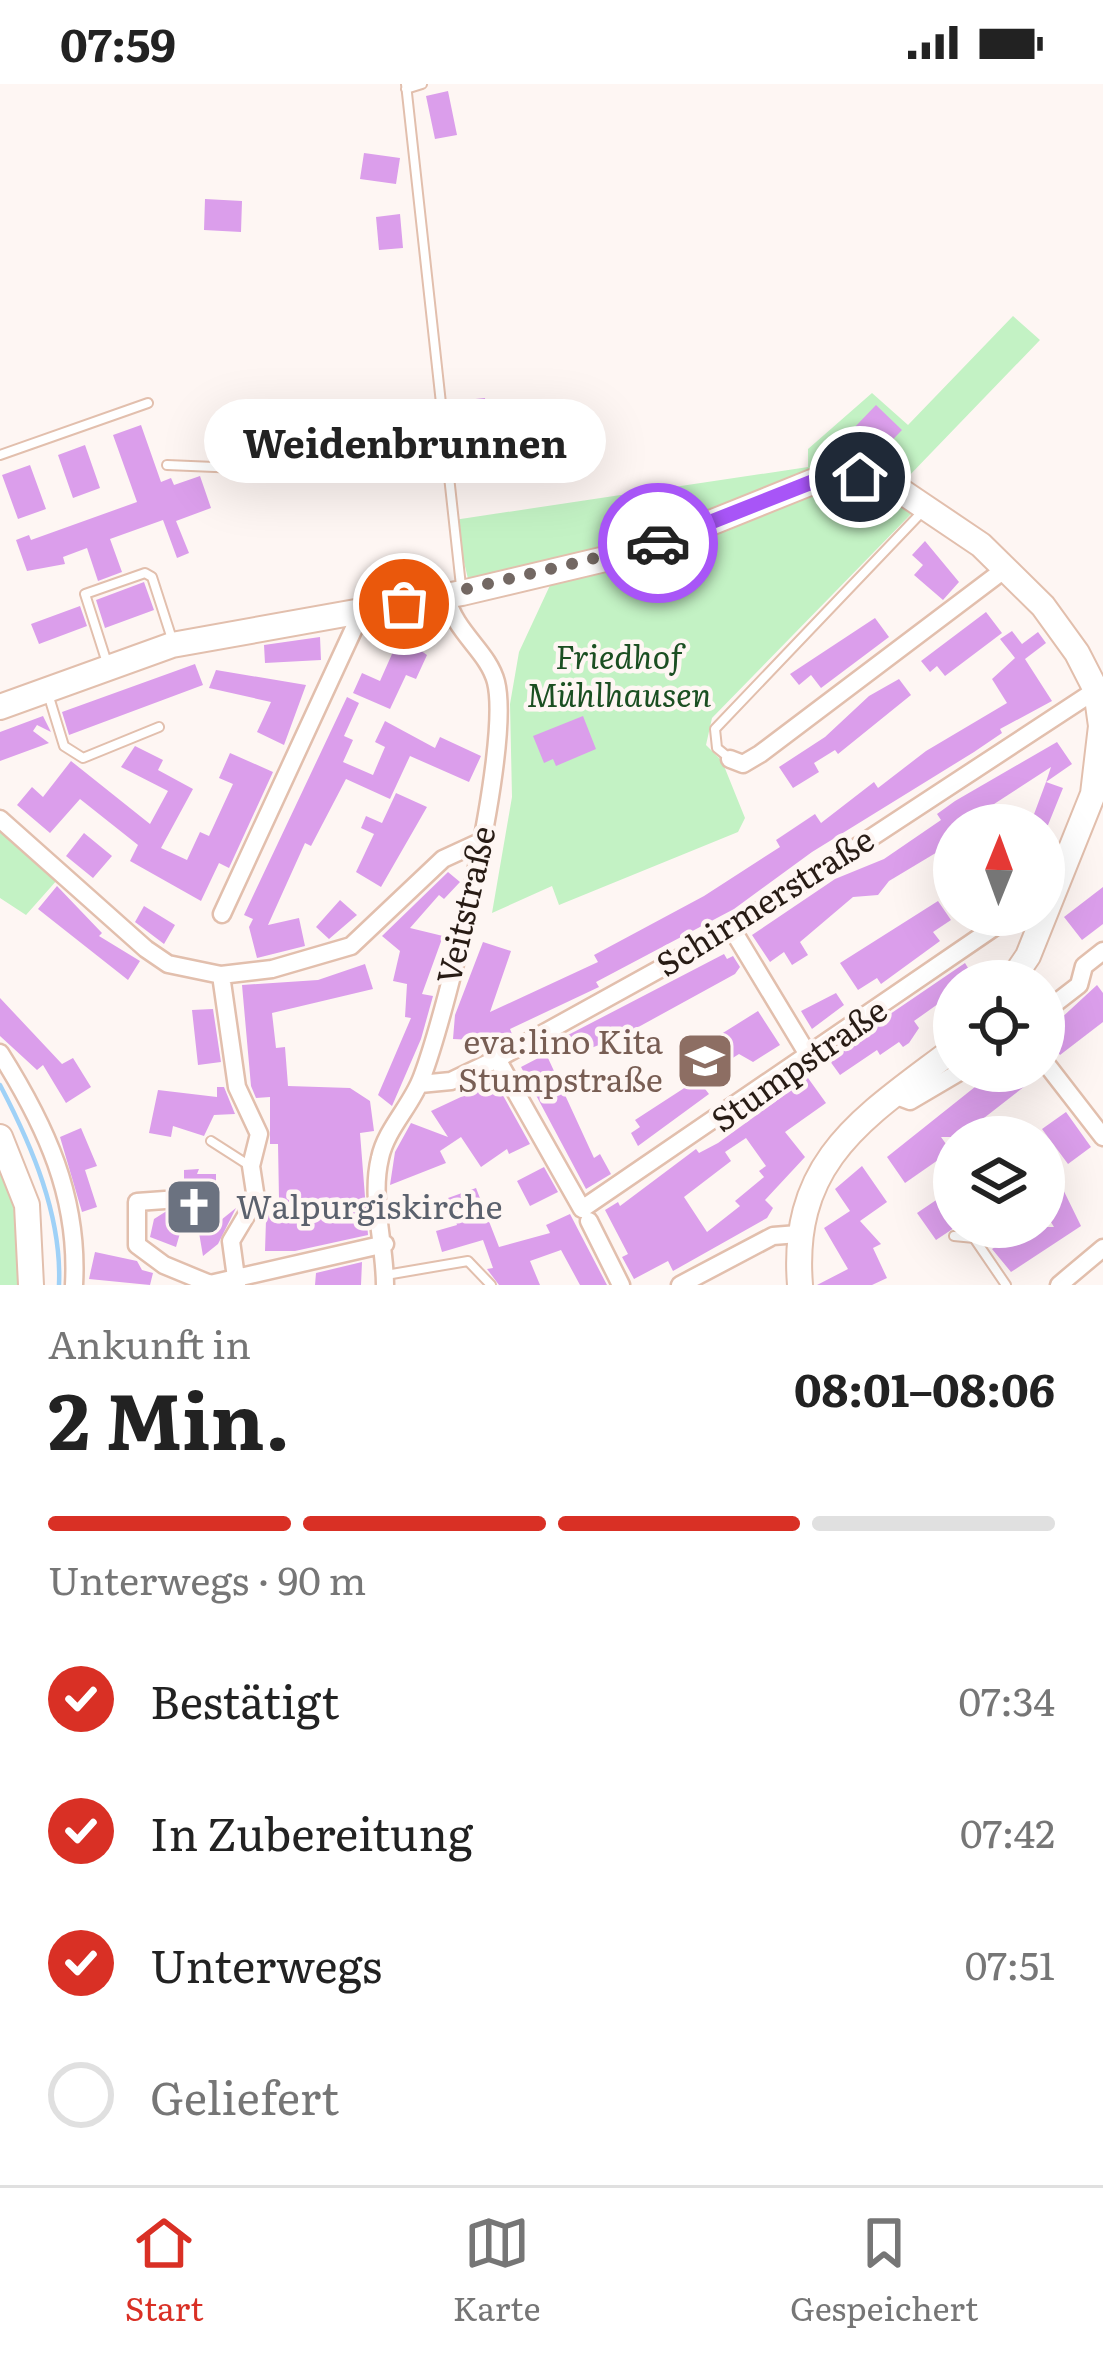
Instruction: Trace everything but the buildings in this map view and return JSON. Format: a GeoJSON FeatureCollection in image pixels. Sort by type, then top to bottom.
{"type":"FeatureCollection","features":[{"type":"Feature","properties":{"kind":"street"},"geometry":{"type":"LineString","coordinates":[[0,707],[174,645],[454,595],[643,550],[833,477],[860,477],[895,487],[927,507],[1006,569],[1043,606],[1077,653],[1096,690],[1101,725],[1093,794],[1065,859]]}},
{"type":"Feature","properties":{"kind":"street"},"geometry":{"type":"LineString","coordinates":[[730,759],[742,764],[760,754],[1006,569]]}},
{"type":"Feature","properties":{"kind":"street","name":"Veitstraße"},"geometry":{"type":"LineString","coordinates":[[385,1280],[385,1244],[375,1188],[380,1153],[420,1084],[436,1037],[491,792],[495,679],[453,620],[454,595]]}},
{"type":"Feature","properties":{"kind":"street"},"geometry":{"type":"LineString","coordinates":[[222,914],[362,611]]}},
{"type":"Feature","properties":{"kind":"street","name":"Schirmerstraße"},"geometry":{"type":"LineString","coordinates":[[420,1084],[451,1081],[497,1059],[732,929],[1096,690]]}},
{"type":"Feature","properties":{"kind":"street"},"geometry":{"type":"LineString","coordinates":[[0,819],[146,949],[168,964],[221,975],[272,969],[351,946],[443,859],[480,842]]}},
{"type":"Feature","properties":{"kind":"street"},"geometry":{"type":"LineString","coordinates":[[732,929],[810,1058]]}},
{"type":"Feature","properties":{"kind":"street","name":"Stumpstraße"},"geometry":{"type":"LineString","coordinates":[[586,1215],[982,936]]}},
{"type":"Feature","properties":{"kind":"street"},"geometry":{"type":"LineString","coordinates":[[1065,995],[1078,985],[1084,966],[1103,951]]}},
{"type":"Feature","properties":{"kind":"street"},"geometry":{"type":"LineString","coordinates":[[221,975],[237,1087],[259,1134],[251,1166],[256,1199],[231,1241],[238,1282]]}},
{"type":"Feature","properties":{"kind":"street"},"geometry":{"type":"LineString","coordinates":[[0,1053],[46,1133],[64,1180],[75,1230],[74,1285]]}},
{"type":"Feature","properties":{"kind":"street"},"geometry":{"type":"LineString","coordinates":[[497,1059],[621,1285]]}},
{"type":"Feature","properties":{"kind":"street"},"geometry":{"type":"LineString","coordinates":[[800,1285],[798,1234],[817,1173],[854,1124],[933,1064]]}},
{"type":"Feature","properties":{"kind":"street"},"geometry":{"type":"LineString","coordinates":[[894,1095],[910,1101],[933,1087]]}},
{"type":"Feature","properties":{"kind":"street"},"geometry":{"type":"LineString","coordinates":[[1065,1088],[1103,1137]]}},
{"type":"Feature","properties":{"kind":"street"},"geometry":{"type":"LineString","coordinates":[[0,1137],[27,1205],[31,1285]]}},
{"type":"Feature","properties":{"kind":"street"},"geometry":{"type":"LineString","coordinates":[[165,1200],[137,1202],[137,1245],[147,1256],[210,1284],[238,1282],[385,1244]]}},
{"type":"Feature","properties":{"kind":"street"},"geometry":{"type":"LineString","coordinates":[[680,1285],[773,1236],[798,1234]]}},
{"type":"Feature","properties":{"kind":"street"},"geometry":{"type":"LineString","coordinates":[[1060,1285],[1103,1248]]}},
{"type":"Feature","properties":{"kind":"lane"},"geometry":{"type":"LineString","coordinates":[[422,84],[406,86],[454,595]]}},
{"type":"Feature","properties":{"kind":"lane"},"geometry":{"type":"LineString","coordinates":[[0,455],[148,403]]}},
{"type":"Feature","properties":{"kind":"lane"},"geometry":{"type":"LineString","coordinates":[[167,465],[445,477]]}},
{"type":"Feature","properties":{"kind":"lane"},"geometry":{"type":"LineString","coordinates":[[730,759],[717,748],[715,729],[927,507]]}},
{"type":"Feature","properties":{"kind":"lane"},"geometry":{"type":"LineString","coordinates":[[108,668],[83,598],[145,573],[152,577],[174,645]]}},
{"type":"Feature","properties":{"kind":"lane"},"geometry":{"type":"LineString","coordinates":[[46,690],[64,746],[83,758],[158,727]]}},
{"type":"Feature","properties":{"kind":"lane"},"geometry":{"type":"LineString","coordinates":[[211,1141],[251,1166]]}},
{"type":"Feature","properties":{"kind":"lane"},"geometry":{"type":"LineString","coordinates":[[981,1248],[1006,1285]]}},
{"type":"Feature","properties":{"kind":"lane"},"geometry":{"type":"LineString","coordinates":[[385,1280],[468,1261],[491,1285]]}},
{"type":"Feature","properties":{"kind":"green space"},"geometry":{"type":"Polygon","coordinates":[[[1013,316],[1040,340],[906,479],[873,471],[811,475],[636,543],[469,583],[454,520],[808,467],[808,449],[872,393],[908,425],[1013,316]]]}},
{"type":"Feature","properties":{"kind":"green space","name":"Friedhof Mühlhausen"},"geometry":{"type":"Polygon","coordinates":[[[858,486],[889,495],[914,511],[712,718],[706,745],[722,761],[745,818],[738,832],[559,905],[552,886],[492,913],[512,797],[510,704],[519,652],[552,581],[816,487],[858,486]]]}},
{"type":"Feature","properties":{"kind":"green space"},"geometry":{"type":"Polygon","coordinates":[[[0,827],[58,879],[26,915],[0,898],[0,827]]]}},
{"type":"Feature","properties":{"kind":"green space"},"geometry":{"type":"Polygon","coordinates":[[[0,1166],[23,1237],[20,1285],[0,1285],[0,1166]]]}},
{"type":"Feature","properties":{"kind":"waterway"},"geometry":{"type":"LineString","coordinates":[[0,1085],[43,1182],[56,1233],[59,1285]]}},
{"type":"Feature","properties":{"kind":"way so far"},"geometry":{"type":"LineString","coordinates":[[404,604],[658,543]]}},
{"type":"Feature","properties":{"kind":"place","name":"Weidenbrunnen"},"geometry":{"type":"Point","coordinates":[404,604]}},
{"type":"Feature","properties":{"kind":"place","name":"eva:lino Kita Stumpstraße"},"geometry":{"type":"Point","coordinates":[705,1061]}},
{"type":"Feature","properties":{"kind":"place","name":"Walpurgiskirche"},"geometry":{"type":"Point","coordinates":[194,1207]}},
{"type":"Feature","properties":{"kind":"route"},"geometry":{"type":"LineString","coordinates":[[658,543],[812,482],[860,477]]}}]}
